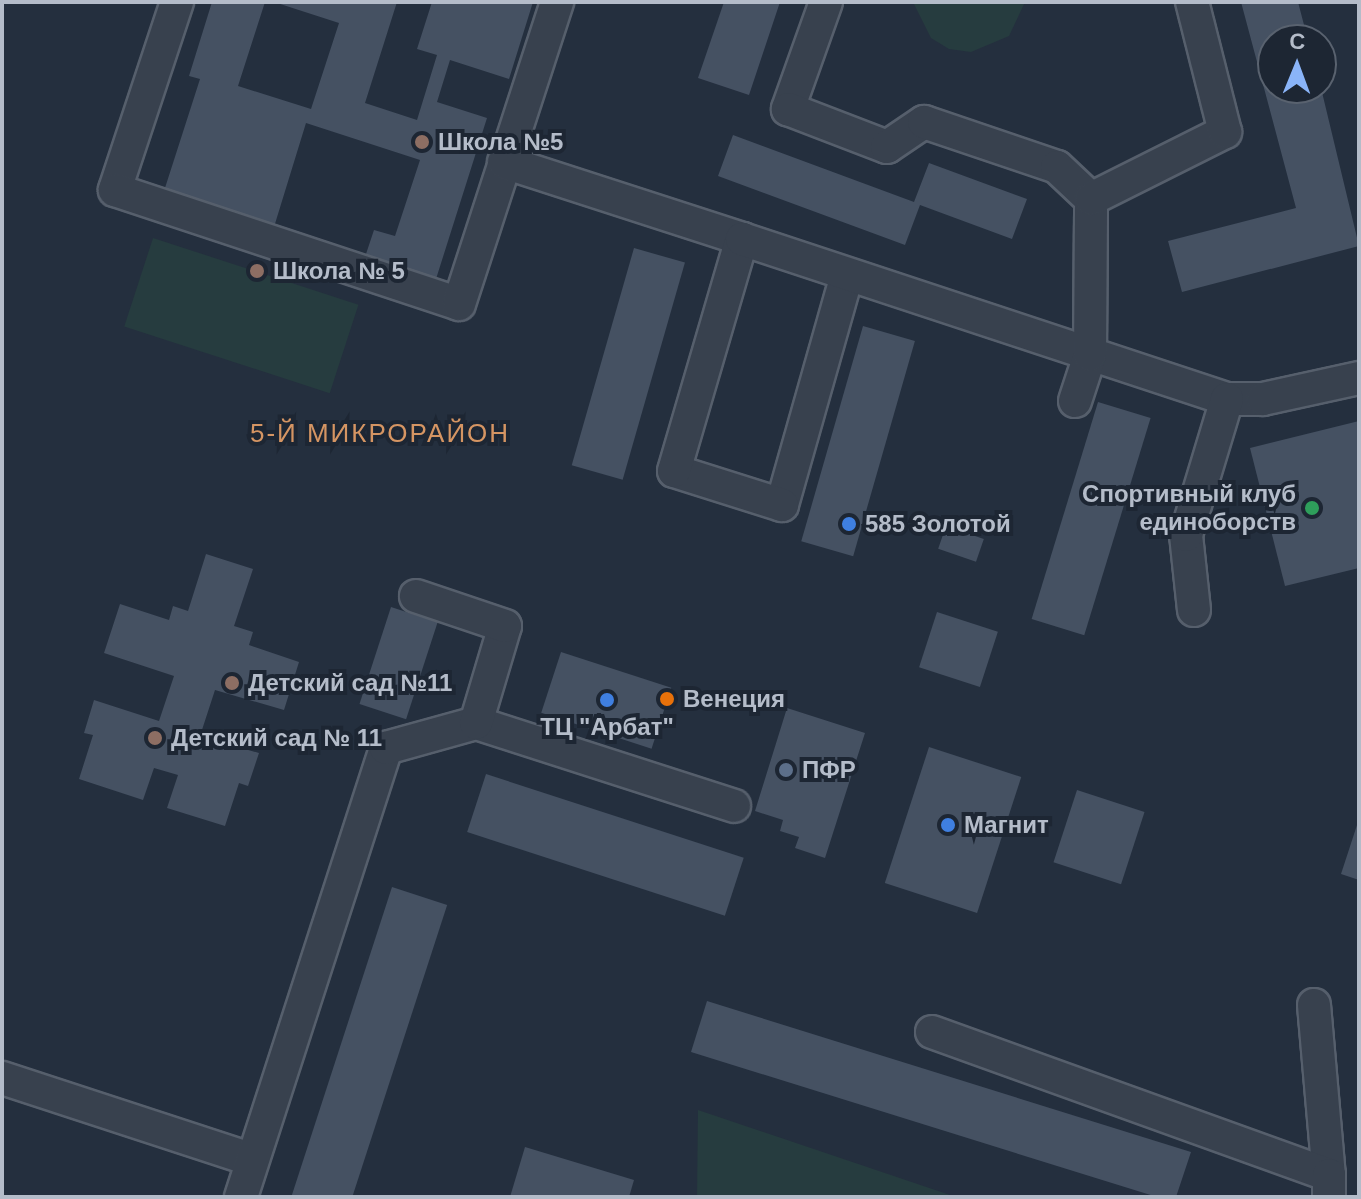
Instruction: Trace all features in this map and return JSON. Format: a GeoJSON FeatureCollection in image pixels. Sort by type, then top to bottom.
{"type":"FeatureCollection","features":[{"type":"Feature","properties":{"kind":"lane"},"geometry":{"type":"LineString","coordinates":[[177,2],[115,190],[459,304],[557,2]]}},
{"type":"Feature","properties":{"kind":"lane"},"geometry":{"type":"LineString","coordinates":[[826,2],[788,109],[887,147],[924,122],[1057,167],[1091,199],[1090,355],[1075,401]]}},
{"type":"Feature","properties":{"kind":"lane"},"geometry":{"type":"LineString","coordinates":[[1091,199],[1225,132],[1192,2]]}},
{"type":"Feature","properties":{"kind":"lane"},"geometry":{"type":"LineString","coordinates":[[504,162],[1227,399],[1263,399],[1359,378]]}},
{"type":"Feature","properties":{"kind":"lane"},"geometry":{"type":"LineString","coordinates":[[742,239],[674,471],[782,505],[847,275]]}},
{"type":"Feature","properties":{"kind":"lane"},"geometry":{"type":"LineString","coordinates":[[1194,610],[1186,535],[1227,399]]}},
{"type":"Feature","properties":{"kind":"lane"},"geometry":{"type":"LineString","coordinates":[[416,596],[505,626],[476,723]]}},
{"type":"Feature","properties":{"kind":"lane"},"geometry":{"type":"LineString","coordinates":[[241,1197],[250,1159],[386,748],[476,723],[734,806]]}},
{"type":"Feature","properties":{"kind":"lane"},"geometry":{"type":"LineString","coordinates":[[932,1032],[1329,1186],[1314,1005]]}},
{"type":"Feature","properties":{"kind":"lane"},"geometry":{"type":"LineString","coordinates":[[2,1078],[250,1159]]}},
{"type":"Feature","properties":{"kind":"green space"},"geometry":{"type":"Polygon","coordinates":[[[913,2],[1025,2],[1009,36],[971,52],[949,49],[931,38],[913,2]]]}},
{"type":"Feature","properties":{"kind":"green space"},"geometry":{"type":"Polygon","coordinates":[[[153,238],[358,305],[330,393],[124,326],[153,238]]]}},
{"type":"Feature","properties":{"kind":"green space"},"geometry":{"type":"Polygon","coordinates":[[[698,1110],[956,1197],[697,1197],[698,1110]]]}},
{"type":"Feature","properties":{"kind":"building"},"geometry":{"type":"Polygon","coordinates":[[[212,2],[265,2],[238,86],[311,109],[339,23],[274,2],[397,2],[365,103],[417,120],[437,55],[417,49],[432,2],[533,2],[509,79],[450,60],[437,102],[487,118],[436,279],[365,257],[374,230],[395,236],[420,160],[306,123],[274,227],[164,191],[200,79],[189,76],[212,2]]]}},
{"type":"Feature","properties":{"kind":"building"},"geometry":{"type":"Polygon","coordinates":[[[724,2],[780,2],[749,95],[698,78],[724,2]]]}},
{"type":"Feature","properties":{"kind":"building"},"geometry":{"type":"Polygon","coordinates":[[[1241,2],[1298,2],[1304,24],[1257,24],[1257,62],[1241,2]]]}},
{"type":"Feature","properties":{"kind":"building"},"geometry":{"type":"Polygon","coordinates":[[[1268,104],[1325,104],[1359,246],[1182,292],[1168,241],[1296,208],[1268,104]]]}},
{"type":"Feature","properties":{"kind":"building"},"geometry":{"type":"Polygon","coordinates":[[[733,135],[914,202],[929,163],[1027,199],[1012,239],[920,205],[905,245],[718,176],[733,135]]]}},
{"type":"Feature","properties":{"kind":"building"},"geometry":{"type":"Polygon","coordinates":[[[634,248],[685,263],[623,480],[572,465],[634,248]]]}},
{"type":"Feature","properties":{"kind":"building"},"geometry":{"type":"Polygon","coordinates":[[[863,326],[915,341],[853,556],[801,541],[863,326]]]}},
{"type":"Feature","properties":{"kind":"building"},"geometry":{"type":"Polygon","coordinates":[[[1098,402],[1151,418],[1084,635],[1032,619],[1098,402]]]}},
{"type":"Feature","properties":{"kind":"building","name":"Спортивный клуб единоборств"},"geometry":{"type":"Polygon","coordinates":[[[1359,421],[1359,568],[1285,586],[1250,448],[1359,421]]]}},
{"type":"Feature","properties":{"kind":"building"},"geometry":{"type":"Polygon","coordinates":[[[946,526],[984,539],[976,562],[938,549],[946,526]]]}},
{"type":"Feature","properties":{"kind":"building","name":"Детский сад №11"},"geometry":{"type":"Polygon","coordinates":[[[206,554],[253,569],[234,626],[253,632],[249,645],[299,662],[284,710],[215,690],[200,736],[259,753],[248,786],[239,783],[225,826],[167,808],[178,775],[154,768],[143,800],[79,779],[93,735],[84,733],[94,700],[159,721],[174,676],[104,653],[120,604],[169,620],[173,606],[188,611],[206,554]]]}},
{"type":"Feature","properties":{"kind":"building"},"geometry":{"type":"Polygon","coordinates":[[[391,607],[438,622],[406,719],[359,704],[391,607]]]}},
{"type":"Feature","properties":{"kind":"building"},"geometry":{"type":"Polygon","coordinates":[[[937,612],[998,632],[980,687],[919,667],[937,612]]]}},
{"type":"Feature","properties":{"kind":"building","name":"ТЦ \"Арбат\""},"geometry":{"type":"Polygon","coordinates":[[[561,652],[671,688],[652,749],[541,713],[561,652]]]}},
{"type":"Feature","properties":{"kind":"building"},"geometry":{"type":"Polygon","coordinates":[[[787,708],[865,733],[825,858],[795,848],[799,837],[780,831],[783,820],[755,811],[787,708]]]}},
{"type":"Feature","properties":{"kind":"building"},"geometry":{"type":"Polygon","coordinates":[[[929,747],[1021,777],[977,913],[885,883],[929,747]]]}},
{"type":"Feature","properties":{"kind":"building"},"geometry":{"type":"Polygon","coordinates":[[[486,774],[744,858],[725,916],[467,832],[486,774]]]}},
{"type":"Feature","properties":{"kind":"building"},"geometry":{"type":"Polygon","coordinates":[[[1077,790],[1145,812],[1121,884],[1054,862],[1077,790]]]}},
{"type":"Feature","properties":{"kind":"building"},"geometry":{"type":"Polygon","coordinates":[[[1359,822],[1359,880],[1341,874],[1359,822]]]}},
{"type":"Feature","properties":{"kind":"building"},"geometry":{"type":"Polygon","coordinates":[[[392,887],[447,905],[352,1197],[291,1197],[392,887]]]}},
{"type":"Feature","properties":{"kind":"building"},"geometry":{"type":"Polygon","coordinates":[[[707,1001],[1191,1152],[1176,1197],[1157,1197],[691,1052],[707,1001]]]}},
{"type":"Feature","properties":{"kind":"building"},"geometry":{"type":"Polygon","coordinates":[[[525,1147],[634,1180],[629,1197],[510,1197],[525,1147]]]}},
{"type":"Feature","properties":{"kind":"place","name":"Школа №5"},"geometry":{"type":"Point","coordinates":[422,142]}},
{"type":"Feature","properties":{"kind":"place","name":"Школа № 5"},"geometry":{"type":"Point","coordinates":[257,271]}},
{"type":"Feature","properties":{"kind":"place","name":"Спортивный клуб единоборств"},"geometry":{"type":"Point","coordinates":[1312,508]}},
{"type":"Feature","properties":{"kind":"place","name":"585 Золотой"},"geometry":{"type":"Point","coordinates":[849,524]}},
{"type":"Feature","properties":{"kind":"place","name":"Детский сад №11"},"geometry":{"type":"Point","coordinates":[232,683]}},
{"type":"Feature","properties":{"kind":"place","name":"Венеция"},"geometry":{"type":"Point","coordinates":[667,699]}},
{"type":"Feature","properties":{"kind":"place","name":"ТЦ \"Арбат\""},"geometry":{"type":"Point","coordinates":[607,700]}},
{"type":"Feature","properties":{"kind":"place","name":"Детский сад № 11"},"geometry":{"type":"Point","coordinates":[155,738]}},
{"type":"Feature","properties":{"kind":"place","name":"ПФР"},"geometry":{"type":"Point","coordinates":[786,770]}},
{"type":"Feature","properties":{"kind":"place","name":"Магнит"},"geometry":{"type":"Point","coordinates":[948,825]}},
{"type":"Feature","properties":{"kind":"district","name":"5-Й МИКРОРАЙОН"},"geometry":{"type":"Point","coordinates":[380,434]}}]}
